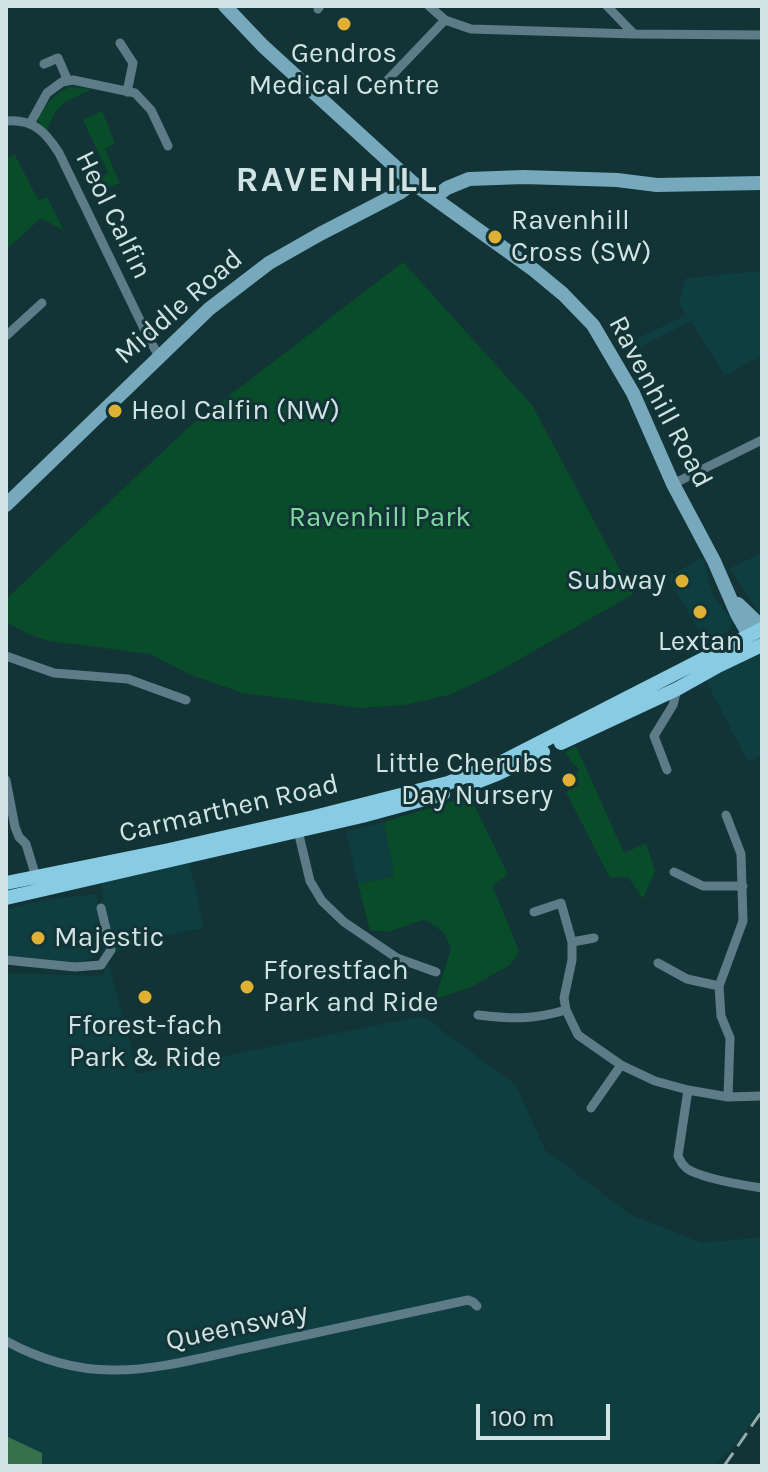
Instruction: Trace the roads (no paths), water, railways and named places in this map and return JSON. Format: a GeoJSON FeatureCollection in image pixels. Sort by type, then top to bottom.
{"type":"FeatureCollection","features":[{"type":"Feature","properties":{"kind":"main road","name":"Carmarthen Road"},"geometry":{"type":"LineString","coordinates":[[6,898],[422,801],[484,779],[677,689],[718,666],[759,636]]}},
{"type":"Feature","properties":{"kind":"main road","name":"Carmarthen Road"},"geometry":{"type":"LineString","coordinates":[[6,883],[271,827],[448,783],[502,762],[759,636]]}},
{"type":"Feature","properties":{"kind":"street","name":"Ravenhill Road"},"geometry":{"type":"LineString","coordinates":[[225,6],[263,46],[413,183],[544,278],[593,325],[633,393],[673,484],[729,595],[759,636]]}},
{"type":"Feature","properties":{"kind":"street"},"geometry":{"type":"LineString","coordinates":[[429,6],[445,20],[471,29],[762,35]]}},
{"type":"Feature","properties":{"kind":"street"},"geometry":{"type":"LineString","coordinates":[[607,6],[634,34]]}},
{"type":"Feature","properties":{"kind":"street"},"geometry":{"type":"LineString","coordinates":[[379,89],[445,20]]}},
{"type":"Feature","properties":{"kind":"street"},"geometry":{"type":"LineString","coordinates":[[120,43],[133,63],[127,92]]}},
{"type":"Feature","properties":{"kind":"street"},"geometry":{"type":"LineString","coordinates":[[44,64],[58,58],[68,81]]}},
{"type":"Feature","properties":{"kind":"street"},"geometry":{"type":"LineString","coordinates":[[6,121],[31,122],[47,93],[62,82],[73,80],[135,93],[151,110],[168,146]]}},
{"type":"Feature","properties":{"kind":"street","name":"Heol Calfin"},"geometry":{"type":"LineString","coordinates":[[31,122],[47,136],[59,153],[159,356]]}},
{"type":"Feature","properties":{"kind":"street"},"geometry":{"type":"LineString","coordinates":[[434,198],[447,188],[469,179],[524,177],[617,180],[657,185],[762,183]]}},
{"type":"Feature","properties":{"kind":"street","name":"Middle Road"},"geometry":{"type":"LineString","coordinates":[[6,505],[209,309],[269,263],[413,183]]}},
{"type":"Feature","properties":{"kind":"street"},"geometry":{"type":"LineString","coordinates":[[6,336],[42,303]]}},
{"type":"Feature","properties":{"kind":"street"},"geometry":{"type":"LineString","coordinates":[[673,484],[762,440]]}},
{"type":"Feature","properties":{"kind":"street"},"geometry":{"type":"LineString","coordinates":[[7,658],[54,673],[128,679],[186,700]]}},
{"type":"Feature","properties":{"kind":"street"},"geometry":{"type":"LineString","coordinates":[[667,770],[654,736],[673,705],[677,689]]}},
{"type":"Feature","properties":{"kind":"street"},"geometry":{"type":"LineString","coordinates":[[6,780],[15,827],[26,844],[36,877]]}},
{"type":"Feature","properties":{"kind":"street"},"geometry":{"type":"LineString","coordinates":[[726,815],[741,854],[743,886],[743,921],[719,986],[721,1016],[730,1038],[728,1097]]}},
{"type":"Feature","properties":{"kind":"street"},"geometry":{"type":"LineString","coordinates":[[298,831],[310,881],[322,901],[344,922],[397,958],[436,972]]}},
{"type":"Feature","properties":{"kind":"street"},"geometry":{"type":"LineString","coordinates":[[674,872],[703,886],[743,886]]}},
{"type":"Feature","properties":{"kind":"street"},"geometry":{"type":"LineString","coordinates":[[534,912],[561,903],[572,942],[572,960],[564,998],[578,1035],[621,1065],[655,1081],[728,1097],[762,1096]]}},
{"type":"Feature","properties":{"kind":"street"},"geometry":{"type":"LineString","coordinates":[[6,960],[75,967],[101,965],[111,950],[101,908]]}},
{"type":"Feature","properties":{"kind":"street"},"geometry":{"type":"LineString","coordinates":[[572,942],[594,938]]}},
{"type":"Feature","properties":{"kind":"street"},"geometry":{"type":"LineString","coordinates":[[658,963],[687,979],[719,986]]}},
{"type":"Feature","properties":{"kind":"street"},"geometry":{"type":"LineString","coordinates":[[478,1015],[514,1019],[541,1017],[566,1010]]}},
{"type":"Feature","properties":{"kind":"street"},"geometry":{"type":"LineString","coordinates":[[591,1108],[621,1065]]}},
{"type":"Feature","properties":{"kind":"street"},"geometry":{"type":"LineString","coordinates":[[688,1090],[678,1156],[681,1164],[689,1170],[762,1188]]}},
{"type":"Feature","properties":{"kind":"street","name":"Queensway"},"geometry":{"type":"LineString","coordinates":[[6,1341],[32,1354],[69,1366],[131,1369],[197,1359],[468,1300],[477,1306]]}},
{"type":"Feature","properties":{"kind":"railway"},"geometry":{"type":"LineString","coordinates":[[724,1466],[762,1411]]}},
{"type":"Feature","properties":{"kind":"place","name":"Gendros Medical Centre"},"geometry":{"type":"Point","coordinates":[344,24]}},
{"type":"Feature","properties":{"kind":"place","name":"Ravenhill Cross (SW)"},"geometry":{"type":"Point","coordinates":[495,237]}},
{"type":"Feature","properties":{"kind":"place","name":"Heol Calfin (NW)"},"geometry":{"type":"Point","coordinates":[115,411]}},
{"type":"Feature","properties":{"kind":"place","name":"Subway"},"geometry":{"type":"Point","coordinates":[682,581]}},
{"type":"Feature","properties":{"kind":"place","name":"Lextan"},"geometry":{"type":"Point","coordinates":[700,612]}},
{"type":"Feature","properties":{"kind":"place","name":"Little Cherubs Day Nursery"},"geometry":{"type":"Point","coordinates":[569,780]}},
{"type":"Feature","properties":{"kind":"place","name":"Majestic"},"geometry":{"type":"Point","coordinates":[38,938]}},
{"type":"Feature","properties":{"kind":"place","name":"Fforestfach Park and Ride"},"geometry":{"type":"Point","coordinates":[247,987]}},
{"type":"Feature","properties":{"kind":"place","name":"Fforest-fach Park & Ride"},"geometry":{"type":"Point","coordinates":[145,997]}},
{"type":"Feature","properties":{"kind":"district","name":"RAVENHILL"},"geometry":{"type":"Point","coordinates":[337,181]}},
{"type":"Feature","properties":{"kind":"park label","name":"Ravenhill Park"},"geometry":{"type":"Point","coordinates":[380,518]}}]}
